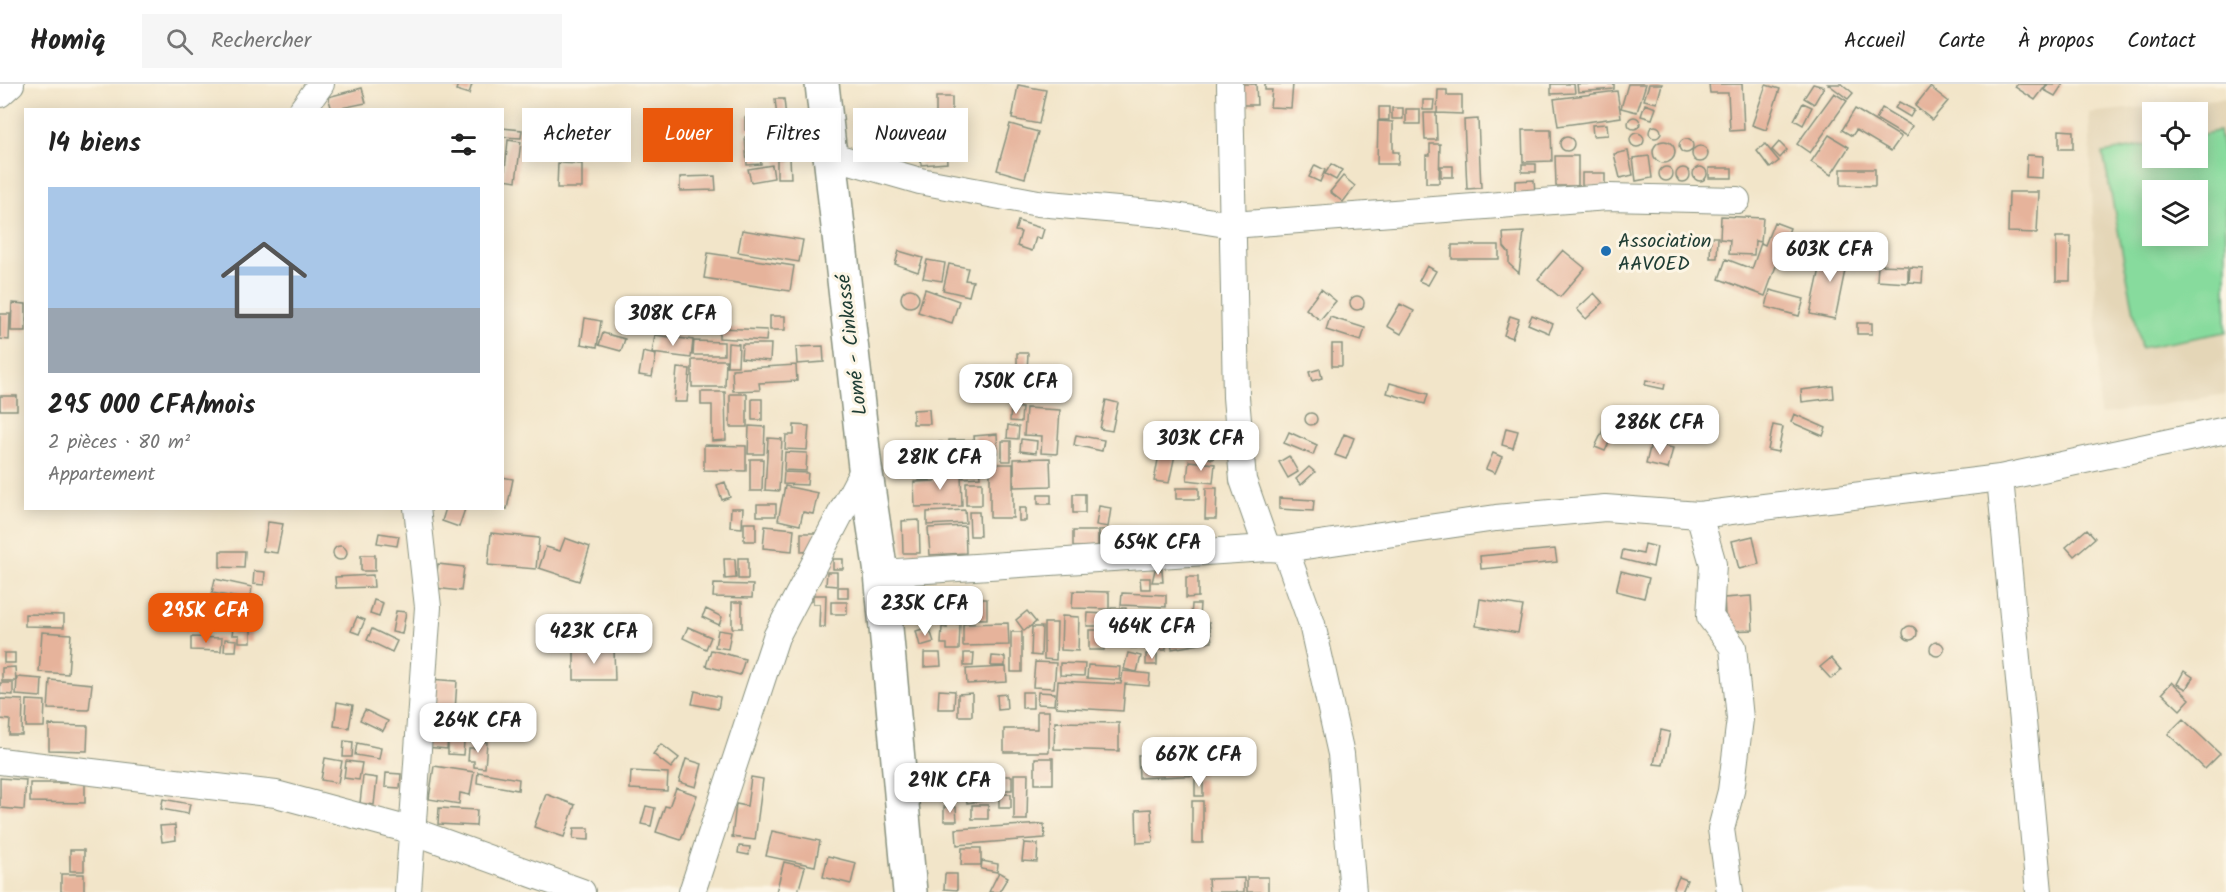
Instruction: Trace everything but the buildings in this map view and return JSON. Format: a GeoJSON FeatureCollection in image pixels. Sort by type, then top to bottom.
{"type":"FeatureCollection","features":[{"type":"Feature","properties":{"kind":"highway","name":"Lomé - Cinkassé"},"geometry":{"type":"LineString","coordinates":[[822,84],[824,108]]}},
{"type":"Feature","properties":{"kind":"highway","name":"Lomé - Cinkassé"},"geometry":{"type":"LineString","coordinates":[[830,162],[865,467],[881,573],[910,892]]}},
{"type":"Feature","properties":{"kind":"street"},"geometry":{"type":"LineString","coordinates":[[0,94],[11,84]]}},
{"type":"Feature","properties":{"kind":"street"},"geometry":{"type":"LineString","coordinates":[[303,108],[321,84]]}},
{"type":"Feature","properties":{"kind":"street"},"geometry":{"type":"LineString","coordinates":[[1230,84],[1236,397],[1243,480],[1312,624],[1341,754],[1353,892]]}},
{"type":"Feature","properties":{"kind":"street"},"geometry":{"type":"LineString","coordinates":[[841,158],[920,181],[1038,202],[1163,214],[1232,225],[1608,196],[1737,200]]}},
{"type":"Feature","properties":{"kind":"street"},"geometry":{"type":"LineString","coordinates":[[881,573],[1276,548],[1390,531],[1605,508],[1699,515],[2000,478],[2226,430]]}},
{"type":"Feature","properties":{"kind":"street"},"geometry":{"type":"LineString","coordinates":[[692,892],[776,637],[865,467]]}},
{"type":"Feature","properties":{"kind":"street"},"geometry":{"type":"LineString","coordinates":[[2000,478],[2039,892]]}},
{"type":"Feature","properties":{"kind":"street"},"geometry":{"type":"LineString","coordinates":[[408,892],[410,830],[428,608],[417,510]]}},
{"type":"Feature","properties":{"kind":"street"},"geometry":{"type":"LineString","coordinates":[[1699,515],[1713,564],[1710,617],[1733,647],[1740,718],[1731,791],[1721,829],[1730,892]]}},
{"type":"Feature","properties":{"kind":"street"},"geometry":{"type":"LineString","coordinates":[[0,760],[276,794],[410,830],[582,892]]}},
{"type":"Feature","properties":{"kind":"shaded area"},"geometry":{"type":"Polygon","coordinates":[[[2226,98],[2226,394],[2100,415],[2089,113],[2142,107],[2142,168],[2208,168],[2208,102],[2189,102],[2226,98]]]}},
{"type":"Feature","properties":{"kind":"green space"},"geometry":{"type":"Polygon","coordinates":[[[2219,131],[2226,170],[2226,332],[2141,348],[2103,153],[2142,146],[2142,168],[2208,168],[2208,133],[2219,131]]]}},
{"type":"Feature","properties":{"kind":"place","name":"Association AAVOED"},"geometry":{"type":"Point","coordinates":[1606,251]}}]}
